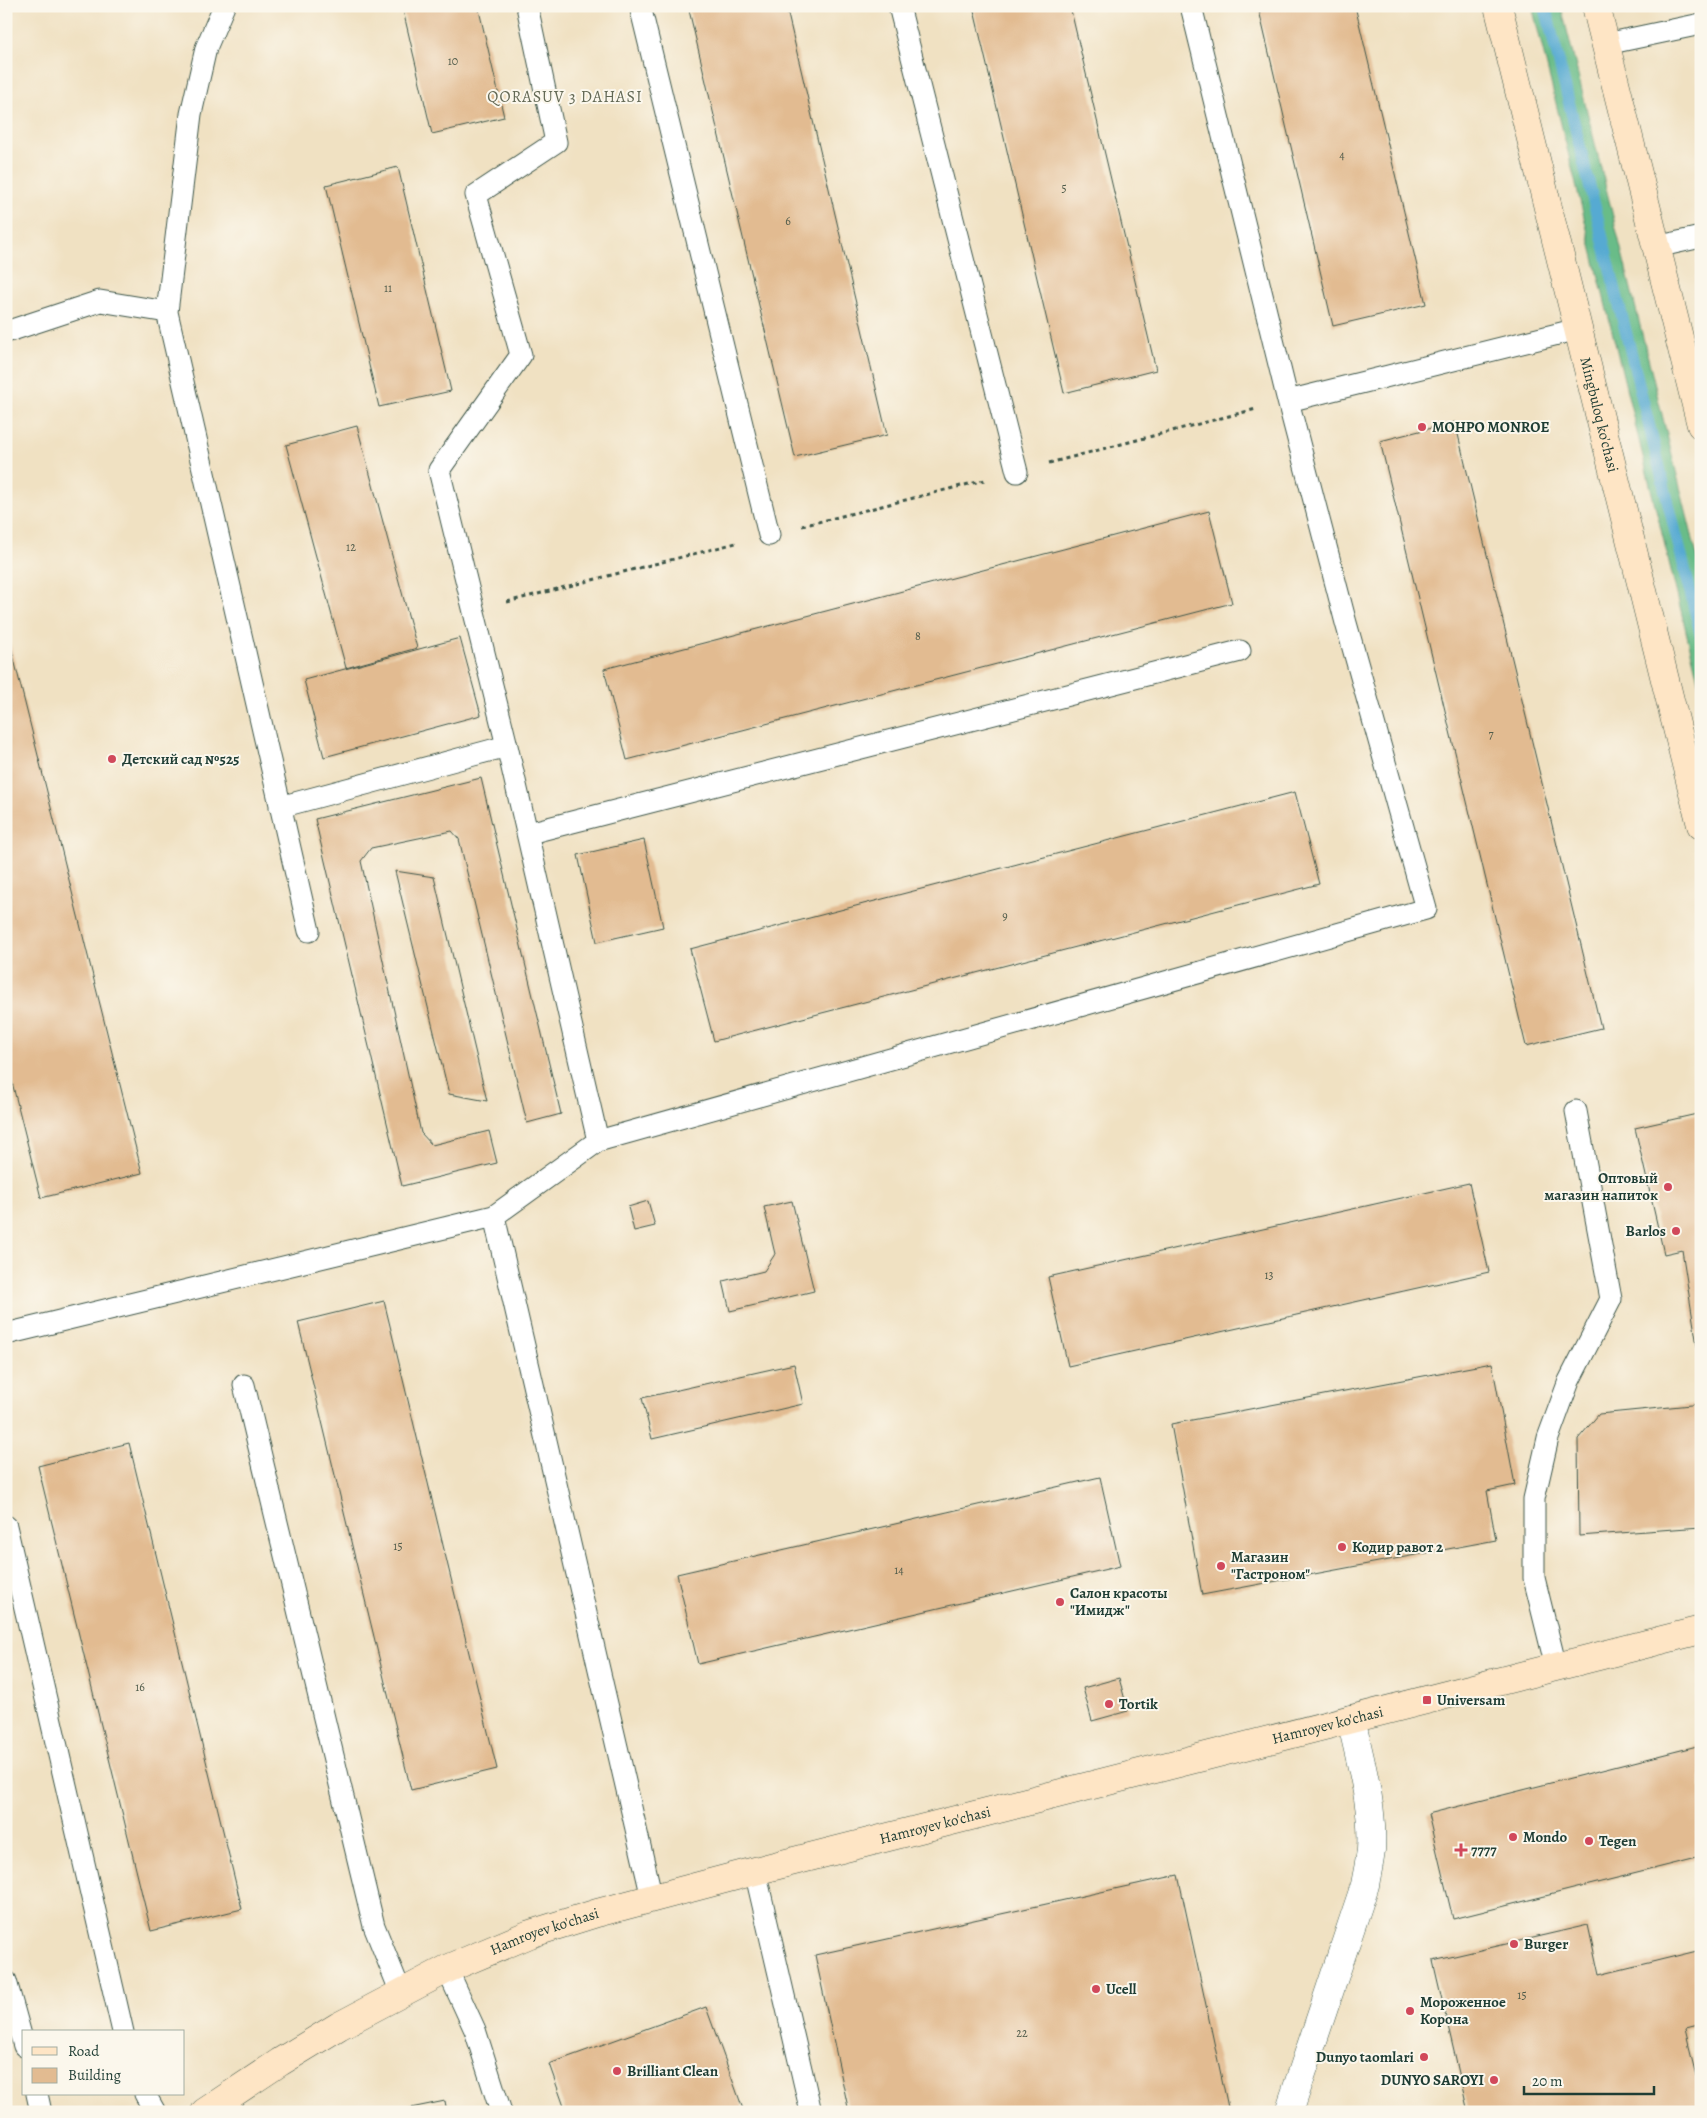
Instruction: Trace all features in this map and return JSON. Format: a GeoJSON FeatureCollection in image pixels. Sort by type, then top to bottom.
{"type":"FeatureCollection","features":[{"type":"Feature","properties":{"kind":"main road","name":"Mingbuloq ko'chasi"},"geometry":{"type":"LineString","coordinates":[[1498,6],[1701,824]]}},
{"type":"Feature","properties":{"kind":"main road"},"geometry":{"type":"LineString","coordinates":[[1596,6],[1701,424]]}},
{"type":"Feature","properties":{"kind":"main road","name":"Hamroyev ko'chasi"},"geometry":{"type":"LineString","coordinates":[[205,2112],[289,2056],[401,1993],[447,1969],[530,1934],[755,1870],[1701,1630]]}},
{"type":"Feature","properties":{"kind":"street"},"geometry":{"type":"LineString","coordinates":[[1288,2112],[1365,1885],[1370,1859],[1370,1820],[1351,1719]]}},
{"type":"Feature","properties":{"kind":"lane"},"geometry":{"type":"LineString","coordinates":[[224,6],[206,48],[191,114],[167,312],[309,931]]}},
{"type":"Feature","properties":{"kind":"lane"},"geometry":{"type":"LineString","coordinates":[[527,6],[556,142],[476,195],[522,355],[439,470],[529,833],[598,1142]]}},
{"type":"Feature","properties":{"kind":"lane"},"geometry":{"type":"LineString","coordinates":[[640,6],[769,535]]}},
{"type":"Feature","properties":{"kind":"lane"},"geometry":{"type":"LineString","coordinates":[[899,6],[1017,472]]}},
{"type":"Feature","properties":{"kind":"lane"},"geometry":{"type":"LineString","coordinates":[[6,1334],[494,1216],[598,1142],[1426,910],[1346,623],[1288,401],[1191,6]]}},
{"type":"Feature","properties":{"kind":"lane"},"geometry":{"type":"LineString","coordinates":[[1606,44],[1701,24]]}},
{"type":"Feature","properties":{"kind":"lane"},"geometry":{"type":"LineString","coordinates":[[1656,247],[1701,237]]}},
{"type":"Feature","properties":{"kind":"lane"},"geometry":{"type":"LineString","coordinates":[[6,332],[100,300],[167,312]]}},
{"type":"Feature","properties":{"kind":"lane"},"geometry":{"type":"LineString","coordinates":[[1288,401],[1578,329]]}},
{"type":"Feature","properties":{"kind":"lane"},"geometry":{"type":"LineString","coordinates":[[529,833],[1240,651]]}},
{"type":"Feature","properties":{"kind":"lane"},"geometry":{"type":"LineString","coordinates":[[280,807],[508,746]]}},
{"type":"Feature","properties":{"kind":"lane"},"geometry":{"type":"LineString","coordinates":[[1556,1667],[1534,1578],[1534,1499],[1548,1438],[1569,1381],[1611,1299],[1576,1111]]}},
{"type":"Feature","properties":{"kind":"lane"},"geometry":{"type":"LineString","coordinates":[[494,1216],[652,1898]]}},
{"type":"Feature","properties":{"kind":"lane"},"geometry":{"type":"LineString","coordinates":[[244,1385],[374,1926],[401,1993]]}},
{"type":"Feature","properties":{"kind":"lane"},"geometry":{"type":"LineString","coordinates":[[6,1526],[123,2030]]}},
{"type":"Feature","properties":{"kind":"lane"},"geometry":{"type":"LineString","coordinates":[[755,1870],[811,2112]]}},
{"type":"Feature","properties":{"kind":"lane"},"geometry":{"type":"LineString","coordinates":[[447,1969],[475,2030],[501,2112]]}},
{"type":"Feature","properties":{"kind":"lane"},"geometry":{"type":"LineString","coordinates":[[6,1981],[22,2039]]}},
{"type":"Feature","properties":{"kind":"lane"},"geometry":{"type":"LineString","coordinates":[[37,2096],[41,2112]]}},
{"type":"Feature","properties":{"kind":"lane"},"geometry":{"type":"LineString","coordinates":[[146,2096],[155,2112]]}},
{"type":"Feature","properties":{"kind":"path"},"geometry":{"type":"LineString","coordinates":[[475,610],[1288,401]]}},
{"type":"Feature","properties":{"kind":"green space"},"geometry":{"type":"Polygon","coordinates":[[[1532,6],[1561,6],[1701,572],[1701,692],[1532,6]]]}},
{"type":"Feature","properties":{"kind":"building"},"geometry":{"type":"Polygon","coordinates":[[[402,6],[478,6],[504,117],[432,134],[402,6]]]}},
{"type":"Feature","properties":{"kind":"building"},"geometry":{"type":"Polygon","coordinates":[[[688,6],[786,6],[887,435],[795,457],[688,6]]]}},
{"type":"Feature","properties":{"kind":"building"},"geometry":{"type":"Polygon","coordinates":[[[973,6],[1070,6],[1156,370],[1064,393],[973,6]]]}},
{"type":"Feature","properties":{"kind":"building"},"geometry":{"type":"Polygon","coordinates":[[[1258,6],[1355,6],[1426,304],[1333,326],[1258,6]]]}},
{"type":"Feature","properties":{"kind":"building"},"geometry":{"type":"Polygon","coordinates":[[[398,167],[451,391],[379,407],[326,185],[398,167]]]}},
{"type":"Feature","properties":{"kind":"building"},"geometry":{"type":"Polygon","coordinates":[[[1455,422],[1601,1028],[1526,1046],[1380,441],[1455,422]]]}},
{"type":"Feature","properties":{"kind":"building"},"geometry":{"type":"Polygon","coordinates":[[[357,426],[417,648],[346,668],[286,445],[357,426]]]}},
{"type":"Feature","properties":{"kind":"building"},"geometry":{"type":"Polygon","coordinates":[[[1209,511],[1232,603],[627,760],[604,669],[1209,511]]]}},
{"type":"Feature","properties":{"kind":"building"},"geometry":{"type":"Polygon","coordinates":[[[460,638],[481,715],[324,757],[304,680],[460,638]]]}},
{"type":"Feature","properties":{"kind":"building"},"geometry":{"type":"Polygon","coordinates":[[[9,639],[142,1173],[41,1198],[6,1058],[6,640],[9,639]]]}},
{"type":"Feature","properties":{"kind":"building"},"geometry":{"type":"Polygon","coordinates":[[[481,778],[561,1114],[527,1123],[459,839],[452,831],[371,848],[361,861],[421,1133],[432,1145],[489,1131],[497,1163],[402,1186],[315,819],[481,778]]]}},
{"type":"Feature","properties":{"kind":"building"},"geometry":{"type":"Polygon","coordinates":[[[1295,792],[1319,884],[714,1041],[690,949],[1295,792]]]}},
{"type":"Feature","properties":{"kind":"building"},"geometry":{"type":"Polygon","coordinates":[[[644,840],[663,927],[597,942],[578,855],[644,840]]]}},
{"type":"Feature","properties":{"kind":"building"},"geometry":{"type":"Polygon","coordinates":[[[395,871],[434,877],[487,1101],[449,1094],[395,871]]]}},
{"type":"Feature","properties":{"kind":"building"},"geometry":{"type":"Polygon","coordinates":[[[1697,1114],[1701,1130],[1700,1365],[1682,1250],[1664,1254],[1635,1128],[1697,1114]]]}},
{"type":"Feature","properties":{"kind":"building"},"geometry":{"type":"Polygon","coordinates":[[[1469,1183],[1489,1272],[1068,1366],[1048,1277],[1469,1183]]]}},
{"type":"Feature","properties":{"kind":"building"},"geometry":{"type":"Polygon","coordinates":[[[648,1201],[655,1226],[634,1231],[628,1207],[648,1201]]]}},
{"type":"Feature","properties":{"kind":"building"},"geometry":{"type":"Polygon","coordinates":[[[792,1201],[814,1291],[730,1311],[723,1281],[764,1271],[775,1254],[764,1207],[792,1201]]]}},
{"type":"Feature","properties":{"kind":"building"},"geometry":{"type":"Polygon","coordinates":[[[384,1301],[497,1769],[411,1790],[298,1322],[384,1301]]]}},
{"type":"Feature","properties":{"kind":"building"},"geometry":{"type":"Polygon","coordinates":[[[1492,1363],[1515,1485],[1487,1491],[1496,1540],[1202,1595],[1171,1424],[1492,1363]]]}},
{"type":"Feature","properties":{"kind":"building"},"geometry":{"type":"Polygon","coordinates":[[[794,1364],[803,1404],[652,1439],[642,1398],[794,1364]]]}},
{"type":"Feature","properties":{"kind":"building"},"geometry":{"type":"Polygon","coordinates":[[[1701,1404],[1701,1527],[1579,1536],[1578,1439],[1599,1414],[1701,1404]]]}},
{"type":"Feature","properties":{"kind":"building"},"geometry":{"type":"Polygon","coordinates":[[[129,1443],[242,1909],[151,1931],[38,1466],[129,1443]]]}},
{"type":"Feature","properties":{"kind":"building"},"geometry":{"type":"Polygon","coordinates":[[[1100,1477],[1120,1566],[698,1664],[677,1574],[1100,1477]]]}},
{"type":"Feature","properties":{"kind":"building"},"geometry":{"type":"Polygon","coordinates":[[[1119,1678],[1128,1711],[1092,1721],[1083,1688],[1119,1678]]]}},
{"type":"Feature","properties":{"kind":"building"},"geometry":{"type":"Polygon","coordinates":[[[1701,1745],[1701,1857],[1453,1919],[1428,1814],[1701,1745]]]}},
{"type":"Feature","properties":{"kind":"building"},"geometry":{"type":"Polygon","coordinates":[[[1178,1875],[1229,2112],[849,2112],[815,1955],[1178,1875]]]}},
{"type":"Feature","properties":{"kind":"building"},"geometry":{"type":"Polygon","coordinates":[[[1588,1925],[1599,1975],[1701,1950],[1701,2025],[1685,2029],[1701,2094],[1701,2112],[1468,2112],[1433,1961],[1588,1925]]]}},
{"type":"Feature","properties":{"kind":"building"},"geometry":{"type":"Polygon","coordinates":[[[706,2007],[744,2112],[566,2112],[549,2064],[706,2007]]]}},
{"type":"Feature","properties":{"kind":"building"},"geometry":{"type":"Polygon","coordinates":[[[445,2101],[447,2112],[396,2112],[396,2111],[445,2101]]]}},
{"type":"Feature","properties":{"kind":"waterway"},"geometry":{"type":"LineString","coordinates":[[1545,6],[1701,635]]}},
{"type":"Feature","properties":{"kind":"place","name":"МОНРО MONROE"},"geometry":{"type":"Point","coordinates":[1422,427]}},
{"type":"Feature","properties":{"kind":"place","name":"Детский сад №525"},"geometry":{"type":"Point","coordinates":[112,759]}},
{"type":"Feature","properties":{"kind":"place","name":"Оптовый магазин напиток"},"geometry":{"type":"Point","coordinates":[1668,1187]}},
{"type":"Feature","properties":{"kind":"place","name":"Barlos"},"geometry":{"type":"Point","coordinates":[1676,1231]}},
{"type":"Feature","properties":{"kind":"place","name":"Кодир равот 2"},"geometry":{"type":"Point","coordinates":[1342,1547]}},
{"type":"Feature","properties":{"kind":"place","name":"Магазин \"Гастроном\""},"geometry":{"type":"Point","coordinates":[1221,1566]}},
{"type":"Feature","properties":{"kind":"place","name":"Салон красоты \"Имидж\""},"geometry":{"type":"Point","coordinates":[1060,1602]}},
{"type":"Feature","properties":{"kind":"place","name":"Universam"},"geometry":{"type":"Point","coordinates":[1427,1700]}},
{"type":"Feature","properties":{"kind":"place","name":"Tortik"},"geometry":{"type":"Point","coordinates":[1109,1704]}},
{"type":"Feature","properties":{"kind":"place","name":"Mondo"},"geometry":{"type":"Point","coordinates":[1513,1837]}},
{"type":"Feature","properties":{"kind":"place","name":"Tegen"},"geometry":{"type":"Point","coordinates":[1589,1841]}},
{"type":"Feature","properties":{"kind":"place","name":"7777"},"geometry":{"type":"Point","coordinates":[1461,1850]}},
{"type":"Feature","properties":{"kind":"place","name":"Burger"},"geometry":{"type":"Point","coordinates":[1514,1944]}},
{"type":"Feature","properties":{"kind":"place","name":"Ucell"},"geometry":{"type":"Point","coordinates":[1096,1989]}},
{"type":"Feature","properties":{"kind":"place","name":"Мороженное Корона"},"geometry":{"type":"Point","coordinates":[1410,2011]}},
{"type":"Feature","properties":{"kind":"place","name":"Dunyo taomlari"},"geometry":{"type":"Point","coordinates":[1424,2057]}},
{"type":"Feature","properties":{"kind":"place","name":"Brilliant Clean"},"geometry":{"type":"Point","coordinates":[617,2071]}},
{"type":"Feature","properties":{"kind":"place","name":"DUNYO SAROYI"},"geometry":{"type":"Point","coordinates":[1494,2080]}},
{"type":"Feature","properties":{"kind":"district","name":"QORASUV 3 DAHASI"},"geometry":{"type":"Point","coordinates":[565,97]}}]}
